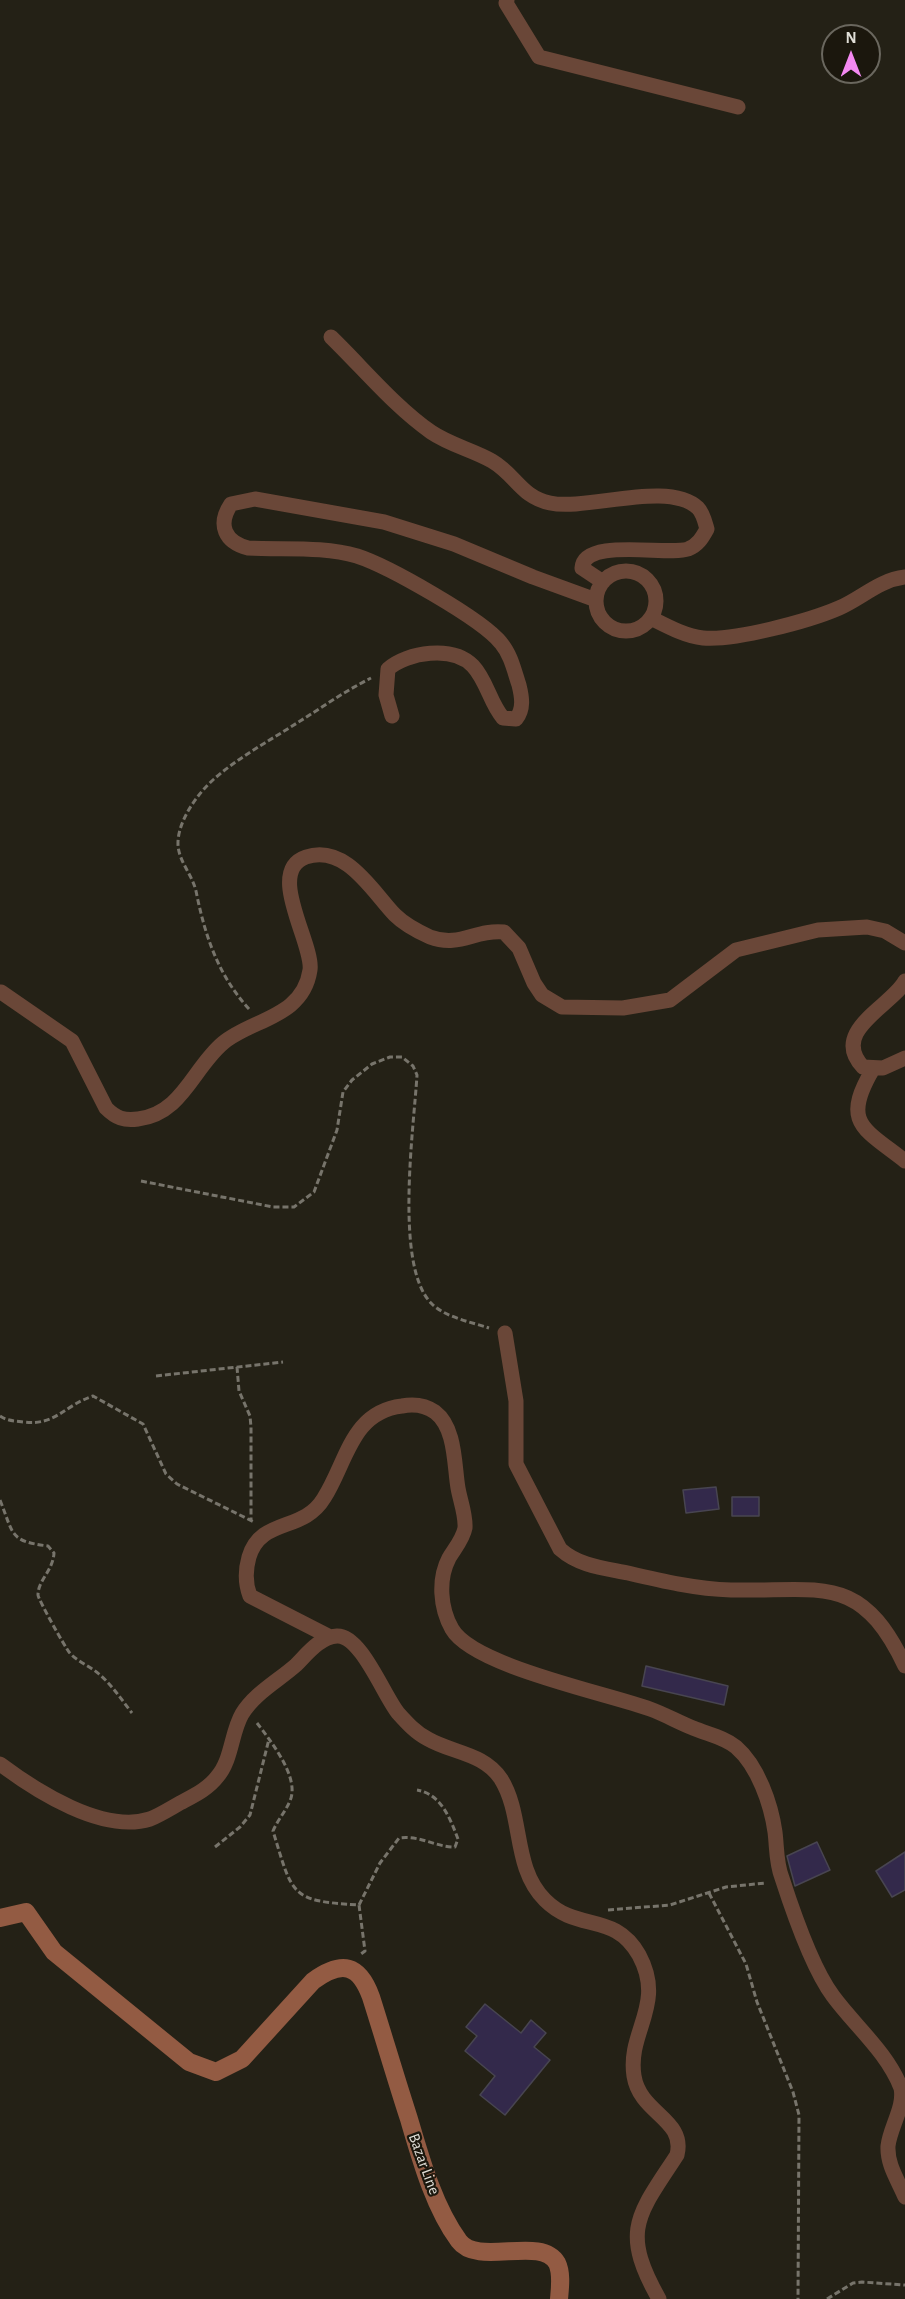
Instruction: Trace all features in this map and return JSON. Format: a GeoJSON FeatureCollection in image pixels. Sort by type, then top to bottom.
{"type":"FeatureCollection","features":[{"type":"Feature","properties":{"kind":"street"},"geometry":{"type":"LineString","coordinates":[[507,0],[506,3],[539,57],[738,107]]}},
{"type":"Feature","properties":{"kind":"street"},"geometry":{"type":"LineString","coordinates":[[331,337],[431,432],[458,447],[492,461],[530,498],[552,504],[574,504],[626,497],[669,498],[689,502],[699,509],[707,529],[700,541],[688,549],[677,551],[614,550],[594,554],[586,560],[582,568],[603,582]]}},
{"type":"Feature","properties":{"kind":"street"},"geometry":{"type":"LineString","coordinates":[[392,717],[386,695],[388,669],[408,656],[434,653],[458,658],[472,664],[503,718],[516,719],[522,707],[521,692],[510,657],[501,642],[488,631],[432,594],[358,556],[335,552],[248,548],[236,545],[226,536],[223,525],[224,514],[231,504],[255,498],[384,522],[454,544],[596,600]]}},
{"type":"Feature","properties":{"kind":"street"},"geometry":{"type":"LineString","coordinates":[[621,572],[640,574],[654,589],[656,598],[651,618],[636,629],[617,630],[602,618],[596,600],[603,582],[621,572]]}},
{"type":"Feature","properties":{"kind":"street"},"geometry":{"type":"LineString","coordinates":[[651,618],[676,630],[702,638],[729,638],[839,608],[890,579],[905,577]]}},
{"type":"Feature","properties":{"kind":"street"},"geometry":{"type":"LineString","coordinates":[[1,992],[72,1041],[106,1108],[114,1116],[127,1120],[147,1118],[163,1112],[194,1081],[222,1044],[238,1032],[262,1024],[281,1013],[297,997],[307,982],[310,960],[292,906],[291,875],[295,865],[302,858],[316,854],[345,862],[368,883],[396,917],[428,936],[446,942],[459,942],[483,932],[504,932],[519,948],[534,983],[542,995],[551,1003],[562,1007],[623,1008],[670,1000],[736,950],[818,930],[867,927],[885,931],[905,943]]}},
{"type":"Feature","properties":{"kind":"street"},"geometry":{"type":"LineString","coordinates":[[905,981],[901,989],[869,1015],[858,1029],[854,1045],[857,1060],[863,1067],[873,1069],[905,1058]]}},
{"type":"Feature","properties":{"kind":"street"},"geometry":{"type":"LineString","coordinates":[[873,1069],[859,1092],[856,1112],[867,1131],[905,1161]]}},
{"type":"Feature","properties":{"kind":"street"},"geometry":{"type":"LineString","coordinates":[[505,1333],[516,1401],[516,1464],[560,1549],[571,1559],[703,1589],[827,1590],[869,1610],[885,1628],[905,1666]]}},
{"type":"Feature","properties":{"kind":"street"},"geometry":{"type":"LineString","coordinates":[[330,1637],[250,1596],[245,1584],[253,1544],[269,1530],[286,1527],[310,1516],[325,1498],[355,1434],[375,1415],[393,1407],[423,1406],[437,1413],[445,1426],[453,1449],[465,1527],[461,1540],[445,1566],[442,1584],[447,1618],[454,1633],[467,1646],[492,1660],[652,1710],[734,1745],[756,1772],[772,1817],[775,1851],[783,1881],[822,1977],[832,1995],[871,2039],[900,2086],[903,2097],[891,2132],[888,2158],[905,2197]]}},
{"type":"Feature","properties":{"kind":"street"},"geometry":{"type":"LineString","coordinates":[[0,1764],[68,1807],[101,1818],[129,1821],[149,1819],[204,1789],[217,1778],[246,1709],[261,1692],[330,1637],[341,1636],[349,1640],[365,1659],[396,1711],[416,1732],[430,1741],[480,1760],[492,1768],[508,1794],[520,1851],[531,1880],[543,1898],[571,1919],[606,1924],[624,1936],[638,1953],[646,1972],[650,1996],[637,2046],[634,2072],[638,2091],[648,2106],[675,2129],[680,2142],[677,2155],[636,2226],[636,2241],[641,2261],[659,2299]]}},
{"type":"Feature","properties":{"kind":"street"},"geometry":{"type":"LineString","coordinates":[[0,1918],[26,1912],[54,1952],[189,2062],[216,2072],[242,2059],[313,1981],[336,1968]]}},
{"type":"Feature","properties":{"kind":"street","name":"Bazar Line"},"geometry":{"type":"LineString","coordinates":[[336,1968],[349,1968],[358,1972],[366,1982],[427,2177],[453,2232],[462,2245],[473,2251],[529,2251],[553,2257],[558,2265],[559,2299]]}},
{"type":"Feature","properties":{"kind":"path"},"geometry":{"type":"LineString","coordinates":[[262,1024],[231,989],[204,932],[193,879],[180,860],[178,845],[180,829],[191,807],[213,780],[260,746],[388,669]]}},
{"type":"Feature","properties":{"kind":"path"},"geometry":{"type":"LineString","coordinates":[[141,1181],[273,1207],[294,1207],[314,1192],[337,1130],[344,1092],[352,1080],[372,1064],[390,1057],[402,1057],[413,1066],[417,1075],[408,1240],[423,1293],[431,1305],[449,1314],[505,1333]]}},
{"type":"Feature","properties":{"kind":"path"},"geometry":{"type":"LineString","coordinates":[[156,1376],[283,1362]]}},
{"type":"Feature","properties":{"kind":"path"},"geometry":{"type":"LineString","coordinates":[[237,1367],[239,1391],[250,1422],[251,1521]]}},
{"type":"Feature","properties":{"kind":"path"},"geometry":{"type":"LineString","coordinates":[[0,1416],[5,1420],[41,1424],[81,1400],[93,1396],[143,1424],[166,1474],[177,1484],[269,1530]]}},
{"type":"Feature","properties":{"kind":"path"},"geometry":{"type":"LineString","coordinates":[[0,1500],[16,1538],[25,1544],[48,1546],[54,1553],[54,1565],[41,1584],[38,1595],[41,1605],[56,1626],[69,1653],[109,1683],[132,1713]]}},
{"type":"Feature","properties":{"kind":"path"},"geometry":{"type":"LineString","coordinates":[[246,1709],[286,1765],[292,1796],[273,1831],[292,1886],[301,1896],[316,1902],[359,1905]]}},
{"type":"Feature","properties":{"kind":"path"},"geometry":{"type":"LineString","coordinates":[[215,1848],[240,1827],[250,1815],[269,1739]]}},
{"type":"Feature","properties":{"kind":"path"},"geometry":{"type":"LineString","coordinates":[[336,1968],[365,1951],[359,1905],[380,1863],[399,1838],[412,1836],[445,1848],[455,1848],[458,1839],[441,1803],[428,1792],[417,1790]]}},
{"type":"Feature","properties":{"kind":"path"},"geometry":{"type":"LineString","coordinates":[[586,1922],[613,1909],[670,1905],[738,1886],[783,1881]]}},
{"type":"Feature","properties":{"kind":"path"},"geometry":{"type":"LineString","coordinates":[[710,1893],[746,1964],[757,2002],[793,2092],[799,2115],[798,2299]]}},
{"type":"Feature","properties":{"kind":"path"},"geometry":{"type":"LineString","coordinates":[[827,2299],[853,2283],[905,2285]]}},
{"type":"Feature","properties":{"kind":"building"},"geometry":{"type":"Polygon","coordinates":[[[716,1487],[719,1509],[686,1513],[683,1490],[716,1487]]]}},
{"type":"Feature","properties":{"kind":"building"},"geometry":{"type":"Polygon","coordinates":[[[732,1497],[759,1497],[759,1516],[732,1516],[732,1497]]]}},
{"type":"Feature","properties":{"kind":"building"},"geometry":{"type":"Polygon","coordinates":[[[646,1666],[728,1686],[724,1705],[642,1686],[646,1666]]]}},
{"type":"Feature","properties":{"kind":"building"},"geometry":{"type":"Polygon","coordinates":[[[817,1842],[830,1870],[795,1886],[787,1856],[817,1842]]]}},
{"type":"Feature","properties":{"kind":"building"},"geometry":{"type":"Polygon","coordinates":[[[905,1852],[905,1890],[892,1897],[876,1871],[905,1852]]]}},
{"type":"Feature","properties":{"kind":"building"},"geometry":{"type":"Polygon","coordinates":[[[485,2004],[521,2033],[531,2020],[546,2033],[534,2047],[550,2060],[505,2115],[480,2095],[495,2076],[465,2051],[477,2036],[466,2027],[485,2004]]]}}]}
